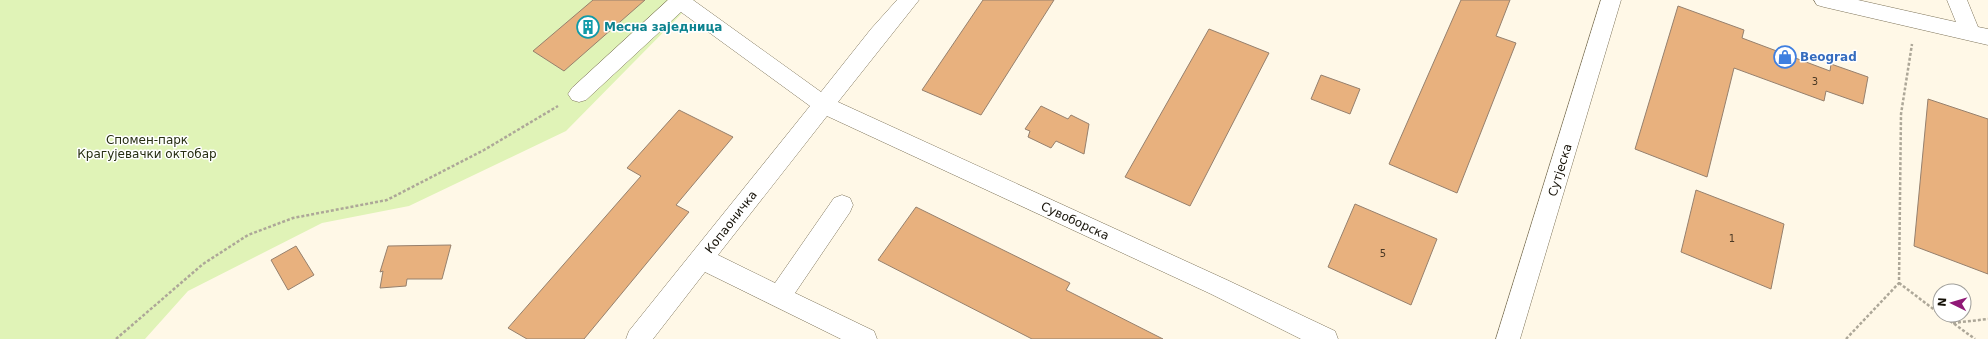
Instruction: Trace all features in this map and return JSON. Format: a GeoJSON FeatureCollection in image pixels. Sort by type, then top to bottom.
{"type":"FeatureCollection","features":[{"type":"Feature","properties":{"kind":"street","name":"Копаоничка"},"geometry":{"type":"LineString","coordinates":[[638,339],[878,35],[909,0]]}},
{"type":"Feature","properties":{"kind":"street","name":"Сутјеска"},"geometry":{"type":"LineString","coordinates":[[1508,339],[1612,0]]}},
{"type":"Feature","properties":{"kind":"street"},"geometry":{"type":"LineString","coordinates":[[1824,0],[1979,35]]}},
{"type":"Feature","properties":{"kind":"street"},"geometry":{"type":"LineString","coordinates":[[1957,0],[1979,35]]}},
{"type":"Feature","properties":{"kind":"street"},"geometry":{"type":"LineString","coordinates":[[579,94],[680,1],[824,105]]}},
{"type":"Feature","properties":{"kind":"street","name":"Сувоборска"},"geometry":{"type":"LineString","coordinates":[[824,105],[1219,287],[1326,339]]}},
{"type":"Feature","properties":{"kind":"street"},"geometry":{"type":"LineString","coordinates":[[779,297],[842,205]]}},
{"type":"Feature","properties":{"kind":"street"},"geometry":{"type":"LineString","coordinates":[[702,259],[865,339]]}},
{"type":"Feature","properties":{"kind":"path"},"geometry":{"type":"LineString","coordinates":[[1846,339],[1899,284],[1901,114],[1916,21]]}},
{"type":"Feature","properties":{"kind":"path"},"geometry":{"type":"LineString","coordinates":[[116,339],[203,264],[248,235],[293,218],[387,200],[484,150],[579,94]]}},
{"type":"Feature","properties":{"kind":"path"},"geometry":{"type":"LineString","coordinates":[[1899,284],[1932,308]]}},
{"type":"Feature","properties":{"kind":"path"},"geometry":{"type":"LineString","coordinates":[[1972,321],[1988,319]]}},
{"type":"Feature","properties":{"kind":"path"},"geometry":{"type":"LineString","coordinates":[[1953,323],[1975,339]]}},
{"type":"Feature","properties":{"kind":"green space","name":"Спомен-парк Крагујевачки октобар"},"geometry":{"type":"Polygon","coordinates":[[[0,0],[695,0],[566,131],[409,206],[322,223],[188,291],[145,339],[0,339],[0,0]]]}},
{"type":"Feature","properties":{"kind":"building","name":"Месна заједница"},"geometry":{"type":"Polygon","coordinates":[[[593,0],[645,0],[564,71],[533,51],[593,0]]]}},
{"type":"Feature","properties":{"kind":"building"},"geometry":{"type":"Polygon","coordinates":[[[983,0],[1054,0],[981,115],[922,90],[983,0]]]}},
{"type":"Feature","properties":{"kind":"building"},"geometry":{"type":"Polygon","coordinates":[[[1461,0],[1510,0],[1496,36],[1516,43],[1457,193],[1389,164],[1461,0]]]}},
{"type":"Feature","properties":{"kind":"building"},"geometry":{"type":"Polygon","coordinates":[[[1678,6],[1744,30],[1742,38],[1830,71],[1831,64],[1868,77],[1863,104],[1826,91],[1824,101],[1734,68],[1707,177],[1635,149],[1678,6]]]}},
{"type":"Feature","properties":{"kind":"building"},"geometry":{"type":"Polygon","coordinates":[[[1209,29],[1269,53],[1190,206],[1125,177],[1209,29]]]}},
{"type":"Feature","properties":{"kind":"building"},"geometry":{"type":"Polygon","coordinates":[[[1321,75],[1360,89],[1350,114],[1311,99],[1321,75]]]}},
{"type":"Feature","properties":{"kind":"building"},"geometry":{"type":"Polygon","coordinates":[[[1928,99],[1988,119],[1988,274],[1914,246],[1928,99]]]}},
{"type":"Feature","properties":{"kind":"building"},"geometry":{"type":"Polygon","coordinates":[[[1041,106],[1068,119],[1071,115],[1089,124],[1084,154],[1056,141],[1051,148],[1028,137],[1030,131],[1025,129],[1041,106]]]}},
{"type":"Feature","properties":{"kind":"building"},"geometry":{"type":"Polygon","coordinates":[[[679,110],[733,137],[676,205],[689,212],[584,339],[527,339],[508,328],[641,176],[627,168],[679,110]]]}},
{"type":"Feature","properties":{"kind":"building"},"geometry":{"type":"Polygon","coordinates":[[[1696,190],[1784,224],[1771,289],[1681,252],[1696,190]]]}},
{"type":"Feature","properties":{"kind":"building"},"geometry":{"type":"Polygon","coordinates":[[[1355,204],[1437,239],[1411,305],[1328,267],[1355,204]]]}},
{"type":"Feature","properties":{"kind":"building"},"geometry":{"type":"Polygon","coordinates":[[[916,207],[1070,283],[1066,290],[1163,339],[1032,339],[878,260],[916,207]]]}},
{"type":"Feature","properties":{"kind":"building"},"geometry":{"type":"Polygon","coordinates":[[[451,245],[442,279],[407,279],[406,286],[380,288],[383,271],[380,272],[388,246],[451,245]]]}},
{"type":"Feature","properties":{"kind":"building"},"geometry":{"type":"Polygon","coordinates":[[[296,246],[314,275],[288,290],[271,260],[296,246]]]}},
{"type":"Feature","properties":{"kind":"place","name":"Месна заједница"},"geometry":{"type":"Point","coordinates":[588,27]}},
{"type":"Feature","properties":{"kind":"place","name":"Beograd"},"geometry":{"type":"Point","coordinates":[1785,57]}}]}
